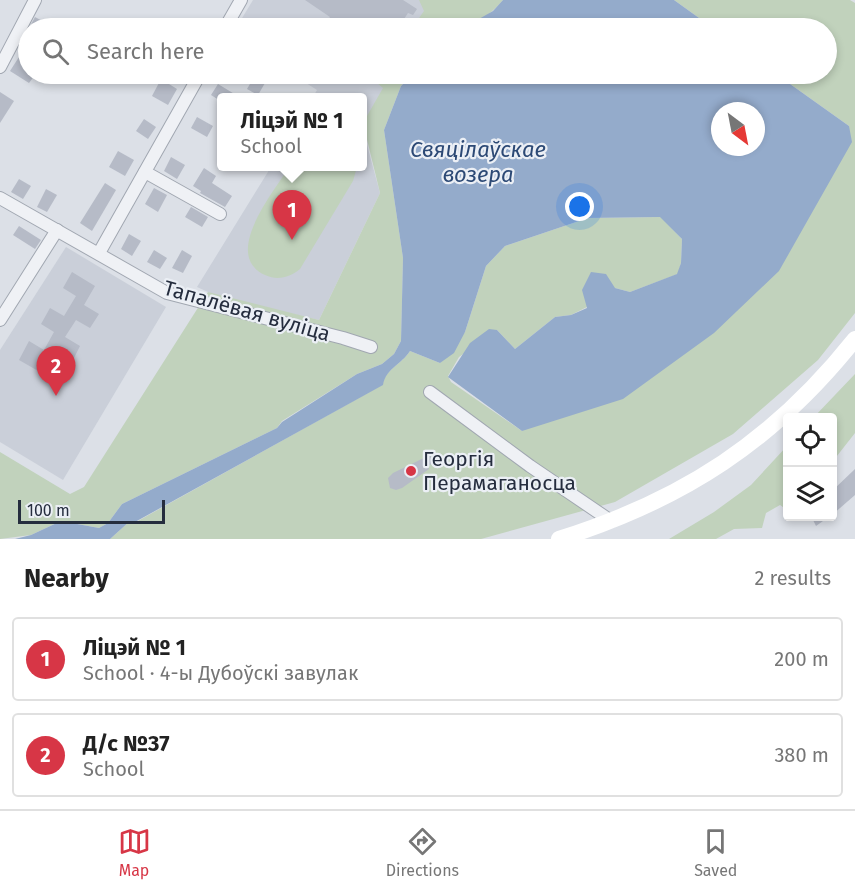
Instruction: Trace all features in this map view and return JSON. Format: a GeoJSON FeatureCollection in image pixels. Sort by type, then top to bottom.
{"type":"FeatureCollection","features":[{"type":"Feature","properties":{"kind":"street"},"geometry":{"type":"LineString","coordinates":[[25,18],[35,0]]}},
{"type":"Feature","properties":{"kind":"street"},"geometry":{"type":"LineString","coordinates":[[231,18],[242,0]]}},
{"type":"Feature","properties":{"kind":"street"},"geometry":{"type":"LineString","coordinates":[[0,66],[18,32]]}},
{"type":"Feature","properties":{"kind":"street"},"geometry":{"type":"LineString","coordinates":[[99,253],[194,84]]}},
{"type":"Feature","properties":{"kind":"street"},"geometry":{"type":"LineString","coordinates":[[145,172],[220,214]]}},
{"type":"Feature","properties":{"kind":"street","name":"Тапалёвая вуліца"},"geometry":{"type":"LineString","coordinates":[[0,198],[167,293],[343,338],[371,348]]}},
{"type":"Feature","properties":{"kind":"street"},"geometry":{"type":"LineString","coordinates":[[0,320],[57,230]]}},
{"type":"Feature","properties":{"kind":"street"},"geometry":{"type":"LineString","coordinates":[[559,539],[611,521],[685,486],[759,439],[806,396],[855,339]]}},
{"type":"Feature","properties":{"kind":"street"},"geometry":{"type":"LineString","coordinates":[[430,392],[530,466],[611,521]]}},
{"type":"Feature","properties":{"kind":"shaded area"},"geometry":{"type":"Polygon","coordinates":[[[253,0],[441,0],[429,18],[242,18],[253,0]]]}},
{"type":"Feature","properties":{"kind":"shaded area"},"geometry":{"type":"Polygon","coordinates":[[[308,84],[388,84],[367,117],[367,93],[315,93],[317,90],[308,84]]]}},
{"type":"Feature","properties":{"kind":"shaded area"},"geometry":{"type":"Polygon","coordinates":[[[367,145],[380,193],[319,320],[219,297],[197,287],[269,171],[367,171],[367,145]]]}},
{"type":"Feature","properties":{"kind":"shaded area"},"geometry":{"type":"Polygon","coordinates":[[[66,247],[166,307],[63,480],[0,442],[0,350],[66,247]]]}},
{"type":"Feature","properties":{"kind":"green space"},"geometry":{"type":"Polygon","coordinates":[[[419,0],[503,0],[493,11],[482,18],[419,18],[424,11],[419,0]]]}},
{"type":"Feature","properties":{"kind":"green space"},"geometry":{"type":"Polygon","coordinates":[[[674,0],[850,0],[855,3],[855,313],[818,360],[733,434],[615,502],[481,539],[110,539],[130,521],[136,522],[382,385],[390,370],[410,351],[440,363],[465,332],[486,266],[505,246],[588,218],[661,217],[682,239],[678,274],[630,292],[615,288],[571,315],[555,317],[515,349],[497,330],[459,357],[448,376],[451,382],[522,431],[849,126],[790,84],[837,84],[837,18],[699,18],[674,0]]]}},
{"type":"Feature","properties":{"kind":"green space"},"geometry":{"type":"Polygon","coordinates":[[[378,84],[403,84],[384,130],[403,258],[401,341],[394,354],[382,364],[357,374],[282,421],[277,428],[122,504],[108,523],[99,528],[61,521],[31,535],[0,539],[0,452],[70,494],[84,487],[208,292],[319,320],[380,193],[367,139],[367,116],[383,88],[378,84]]]}},
{"type":"Feature","properties":{"kind":"green space"},"geometry":{"type":"Polygon","coordinates":[[[286,171],[356,171],[353,181],[300,269],[288,276],[275,278],[265,275],[253,266],[248,253],[249,239],[263,207],[286,171]]]}},
{"type":"Feature","properties":{"kind":"green space"},"geometry":{"type":"Polygon","coordinates":[[[855,374],[855,433],[837,456],[837,413],[818,413],[855,374]]]}},
{"type":"Feature","properties":{"kind":"green space"},"geometry":{"type":"Polygon","coordinates":[[[783,450],[783,507],[780,505],[766,513],[762,528],[734,529],[716,539],[669,539],[714,512],[751,485],[783,450]]]}},
{"type":"Feature","properties":{"kind":"water"},"geometry":{"type":"Polygon","coordinates":[[[503,0],[674,0],[699,18],[481,18],[493,11],[503,0]]]}},
{"type":"Feature","properties":{"kind":"water","name":"Свяцілаўскае возера"},"geometry":{"type":"Polygon","coordinates":[[[403,84],[790,84],[849,126],[852,142],[779,271],[714,333],[623,399],[522,431],[448,377],[470,343],[489,329],[497,330],[515,349],[555,317],[571,315],[587,308],[582,290],[591,272],[606,274],[615,288],[630,292],[677,274],[681,263],[682,239],[660,217],[588,218],[505,246],[486,266],[465,332],[454,353],[440,363],[410,351],[390,370],[383,385],[135,522],[130,521],[110,539],[15,539],[31,535],[61,521],[99,528],[108,523],[122,504],[277,428],[282,422],[357,374],[382,364],[394,354],[401,341],[403,258],[384,130],[403,84]]]}},
{"type":"Feature","properties":{"kind":"building"},"geometry":{"type":"Polygon","coordinates":[[[305,0],[403,0],[417,9],[413,15],[408,13],[405,18],[330,17],[305,0]]]}},
{"type":"Feature","properties":{"kind":"building"},"geometry":{"type":"Polygon","coordinates":[[[18,59],[18,76],[10,71],[18,59]]]}},
{"type":"Feature","properties":{"kind":"building"},"geometry":{"type":"Polygon","coordinates":[[[158,84],[169,84],[177,89],[168,105],[152,96],[158,84]]]}},
{"type":"Feature","properties":{"kind":"building"},"geometry":{"type":"Polygon","coordinates":[[[218,84],[233,93],[217,93],[217,99],[211,95],[218,84]]]}},
{"type":"Feature","properties":{"kind":"building"},"geometry":{"type":"Polygon","coordinates":[[[250,84],[264,84],[259,93],[247,89],[250,84]]]}},
{"type":"Feature","properties":{"kind":"building"},"geometry":{"type":"Polygon","coordinates":[[[0,92],[14,101],[0,123],[0,92]]]}},
{"type":"Feature","properties":{"kind":"building"},"geometry":{"type":"Polygon","coordinates":[[[197,117],[213,126],[207,137],[191,128],[197,117]]]}},
{"type":"Feature","properties":{"kind":"building"},"geometry":{"type":"Polygon","coordinates":[[[144,119],[156,127],[148,139],[136,131],[144,119]]]}},
{"type":"Feature","properties":{"kind":"building"},"geometry":{"type":"Polygon","coordinates":[[[118,151],[134,160],[125,176],[109,167],[118,151]]]}},
{"type":"Feature","properties":{"kind":"building"},"geometry":{"type":"Polygon","coordinates":[[[171,157],[185,165],[177,179],[164,171],[171,157]]]}},
{"type":"Feature","properties":{"kind":"building"},"geometry":{"type":"Polygon","coordinates":[[[204,168],[216,176],[212,183],[232,196],[225,207],[200,193],[201,191],[193,186],[204,168]]]}},
{"type":"Feature","properties":{"kind":"building"},"geometry":{"type":"Polygon","coordinates":[[[19,179],[31,186],[23,199],[11,192],[19,179]]]}},
{"type":"Feature","properties":{"kind":"building"},"geometry":{"type":"Polygon","coordinates":[[[105,183],[116,190],[92,231],[80,223],[105,183]]]}},
{"type":"Feature","properties":{"kind":"building"},"geometry":{"type":"Polygon","coordinates":[[[154,188],[167,195],[158,212],[145,204],[154,188]]]}},
{"type":"Feature","properties":{"kind":"building"},"geometry":{"type":"Polygon","coordinates":[[[46,189],[57,195],[47,212],[37,207],[46,189]]]}},
{"type":"Feature","properties":{"kind":"building"},"geometry":{"type":"Polygon","coordinates":[[[191,207],[208,217],[202,227],[185,217],[191,207]]]}},
{"type":"Feature","properties":{"kind":"building"},"geometry":{"type":"Polygon","coordinates":[[[19,226],[41,240],[35,249],[13,235],[19,226]]]}},
{"type":"Feature","properties":{"kind":"building"},"geometry":{"type":"Polygon","coordinates":[[[129,234],[141,241],[132,256],[121,249],[129,234]]]}},
{"type":"Feature","properties":{"kind":"building"},"geometry":{"type":"Polygon","coordinates":[[[154,250],[167,258],[160,269],[147,262],[154,250]]]}},
{"type":"Feature","properties":{"kind":"building"},"geometry":{"type":"Polygon","coordinates":[[[182,250],[192,256],[183,273],[172,268],[182,250]]]}},
{"type":"Feature","properties":{"kind":"building"},"geometry":{"type":"Polygon","coordinates":[[[72,272],[95,286],[84,305],[99,314],[90,328],[76,320],[65,337],[80,346],[61,384],[19,360],[29,341],[44,350],[54,332],[41,324],[50,308],[64,316],[76,296],[63,288],[72,272]]]}},
{"type":"Feature","properties":{"kind":"building","name":"Георгія Перамаганосца"},"geometry":{"type":"Polygon","coordinates":[[[430,455],[435,462],[428,466],[429,469],[402,488],[396,490],[390,488],[388,478],[393,473],[430,455]]]}},
{"type":"Feature","properties":{"kind":"building"},"geometry":{"type":"Polygon","coordinates":[[[855,469],[855,495],[837,511],[837,486],[855,469]]]}},
{"type":"Feature","properties":{"kind":"building"},"geometry":{"type":"Polygon","coordinates":[[[814,521],[823,521],[816,526],[814,521]]]}},
{"type":"Feature","properties":{"kind":"place","name":"Ліцэй № 1"},"geometry":{"type":"Point","coordinates":[292,240]}},
{"type":"Feature","properties":{"kind":"place","name":"Д/с №37"},"geometry":{"type":"Point","coordinates":[56,396]}},
{"type":"Feature","properties":{"kind":"place","name":"Георгія Перамаганосца"},"geometry":{"type":"Point","coordinates":[411,471]}}]}
